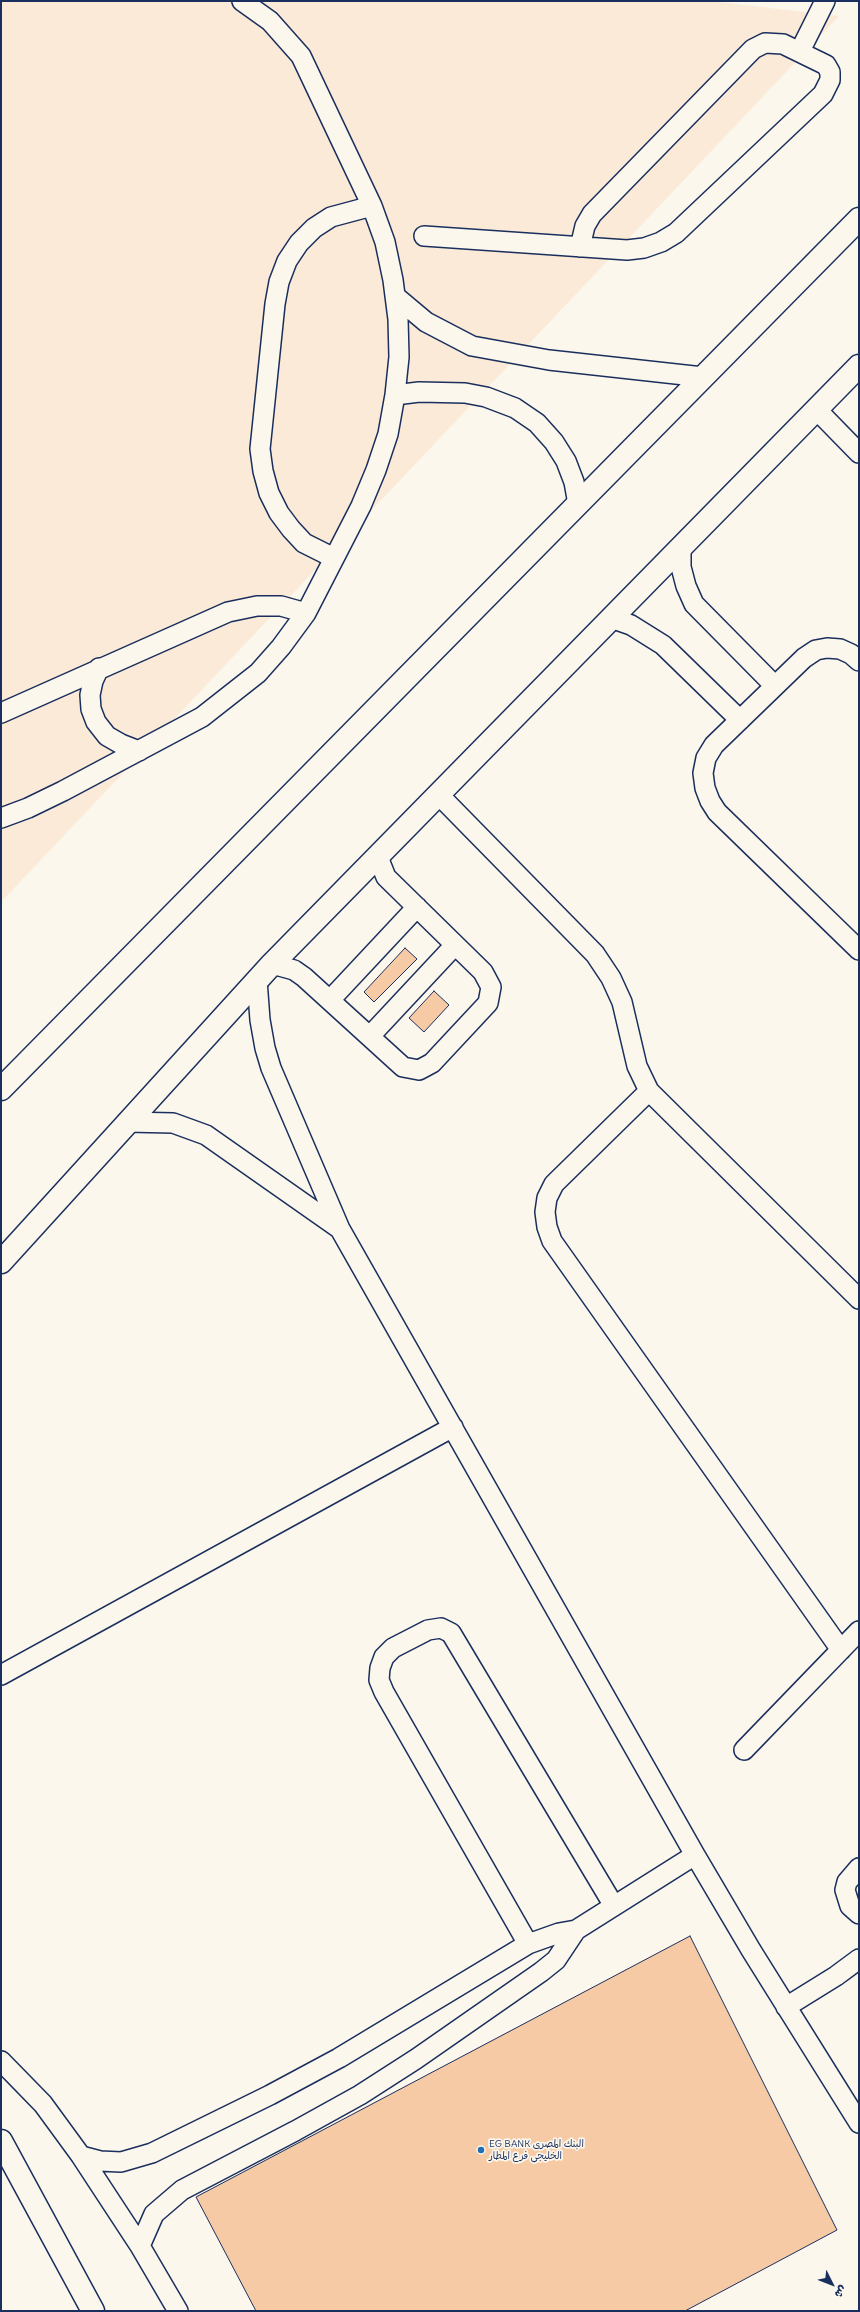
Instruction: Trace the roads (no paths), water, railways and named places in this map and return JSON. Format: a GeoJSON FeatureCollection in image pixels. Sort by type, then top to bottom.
{"type":"FeatureCollection","features":[{"type":"Feature","properties":{"kind":"street"},"geometry":{"type":"LineString","coordinates":[[1,1090],[859,219]]}},
{"type":"Feature","properties":{"kind":"street"},"geometry":{"type":"LineString","coordinates":[[1,1262],[10,1244],[127,1122],[272,964],[859,366]]}},
{"type":"Feature","properties":{"kind":"street"},"geometry":{"type":"LineString","coordinates":[[1,2141],[92,2311]]}},
{"type":"Feature","properties":{"kind":"lane"},"geometry":{"type":"LineString","coordinates":[[1,818],[28,808],[202,717],[258,673],[281,647],[306,613],[376,470],[388,434],[395,395],[399,357],[396,296],[384,242],[372,206],[301,56],[270,21],[242,1]]}},
{"type":"Feature","properties":{"kind":"lane"},"geometry":{"type":"LineString","coordinates":[[800,51],[825,1]]}},
{"type":"Feature","properties":{"kind":"lane"},"geometry":{"type":"LineString","coordinates":[[424,236],[580,247],[627,250],[655,244],[676,233],[828,88],[830,72],[826,65],[783,44],[765,43],[753,48],[742,57],[592,214],[585,226],[580,247]]}},
{"type":"Feature","properties":{"kind":"lane"},"geometry":{"type":"LineString","coordinates":[[334,558],[304,543],[291,529],[279,513],[269,493],[263,471],[260,449],[275,304],[279,282],[287,261],[299,243],[314,228],[331,217],[372,206]]}},
{"type":"Feature","properties":{"kind":"lane"},"geometry":{"type":"LineString","coordinates":[[396,296],[426,322],[472,346],[549,360],[703,377]]}},
{"type":"Feature","properties":{"kind":"lane"},"geometry":{"type":"LineString","coordinates":[[395,395],[419,392],[465,393],[486,397],[515,408],[537,423],[554,442],[566,461],[574,482],[578,504]]}},
{"type":"Feature","properties":{"kind":"lane"},"geometry":{"type":"LineString","coordinates":[[816,409],[859,453]]}},
{"type":"Feature","properties":{"kind":"lane"},"geometry":{"type":"LineString","coordinates":[[681,547],[681,566],[686,586],[694,604],[775,686]]}},
{"type":"Feature","properties":{"kind":"lane"},"geometry":{"type":"LineString","coordinates":[[1,713],[99,668],[228,612],[257,606],[281,606],[306,613]]}},
{"type":"Feature","properties":{"kind":"lane"},"geometry":{"type":"LineString","coordinates":[[612,618],[631,626],[663,645],[740,720]]}},
{"type":"Feature","properties":{"kind":"lane"},"geometry":{"type":"LineString","coordinates":[[859,661],[851,654],[840,649],[828,648],[816,650],[804,658],[714,745],[706,758],[703,773],[705,788],[710,801],[723,817],[859,950]]}},
{"type":"Feature","properties":{"kind":"lane"},"geometry":{"type":"LineString","coordinates":[[99,668],[93,681],[90,695],[96,722],[107,736],[121,744],[139,751]]}},
{"type":"Feature","properties":{"kind":"lane"},"geometry":{"type":"LineString","coordinates":[[438,794],[599,960],[611,978],[622,1002],[637,1066],[649,1091],[859,1299]]}},
{"type":"Feature","properties":{"kind":"lane"},"geometry":{"type":"LineString","coordinates":[[272,964],[294,970],[330,1000],[403,1067],[419,1070],[432,1063],[488,1003],[491,996],[488,979],[386,877],[380,862],[380,854]]}},
{"type":"Feature","properties":{"kind":"lane"},"geometry":{"type":"LineString","coordinates":[[330,1000],[417,907]]}},
{"type":"Feature","properties":{"kind":"lane"},"geometry":{"type":"LineString","coordinates":[[370,1036],[455,945]]}},
{"type":"Feature","properties":{"kind":"lane"},"geometry":{"type":"LineString","coordinates":[[257,980],[260,1020],[265,1048],[271,1068],[340,1229],[694,1855],[859,2123]]}},
{"type":"Feature","properties":{"kind":"lane"},"geometry":{"type":"LineString","coordinates":[[649,1091],[554,1184],[547,1198],[545,1212],[546,1227],[552,1241],[841,1650]]}},
{"type":"Feature","properties":{"kind":"lane"},"geometry":{"type":"LineString","coordinates":[[127,1122],[173,1123],[206,1135],[340,1229]]}},
{"type":"Feature","properties":{"kind":"lane"},"geometry":{"type":"LineString","coordinates":[[1,1675],[453,1427]]}},
{"type":"Feature","properties":{"kind":"lane"},"geometry":{"type":"LineString","coordinates":[[528,1944],[384,1692],[380,1680],[380,1668],[384,1657],[393,1648],[428,1630],[441,1628],[452,1633],[614,1906]]}},
{"type":"Feature","properties":{"kind":"lane"},"geometry":{"type":"LineString","coordinates":[[744,1750],[859,1632]]}},
{"type":"Feature","properties":{"kind":"lane"},"geometry":{"type":"LineString","coordinates":[[82,2156],[100,2161],[121,2162],[152,2153],[270,2095],[339,2058],[528,1944],[559,1933],[576,1930],[694,1855]]}},
{"type":"Feature","properties":{"kind":"lane"},"geometry":{"type":"LineString","coordinates":[[859,1868],[847,1882],[845,1890],[850,1906],[859,1914]]}},
{"type":"Feature","properties":{"kind":"lane"},"geometry":{"type":"LineString","coordinates":[[140,2246],[154,2214],[182,2190],[296,2131],[360,2095],[416,2059],[556,1960],[576,1930]]}},
{"type":"Feature","properties":{"kind":"lane"},"geometry":{"type":"LineString","coordinates":[[786,2006],[836,1976],[859,1959]]}},
{"type":"Feature","properties":{"kind":"lane"},"geometry":{"type":"LineString","coordinates":[[1,2061],[42,2104],[82,2156],[140,2246],[178,2311]]}},
{"type":"Feature","properties":{"kind":"place","name":"EG BANK البنك المصرى الخليجى فرع المطار"},"geometry":{"type":"Point","coordinates":[481,2150]}}]}
